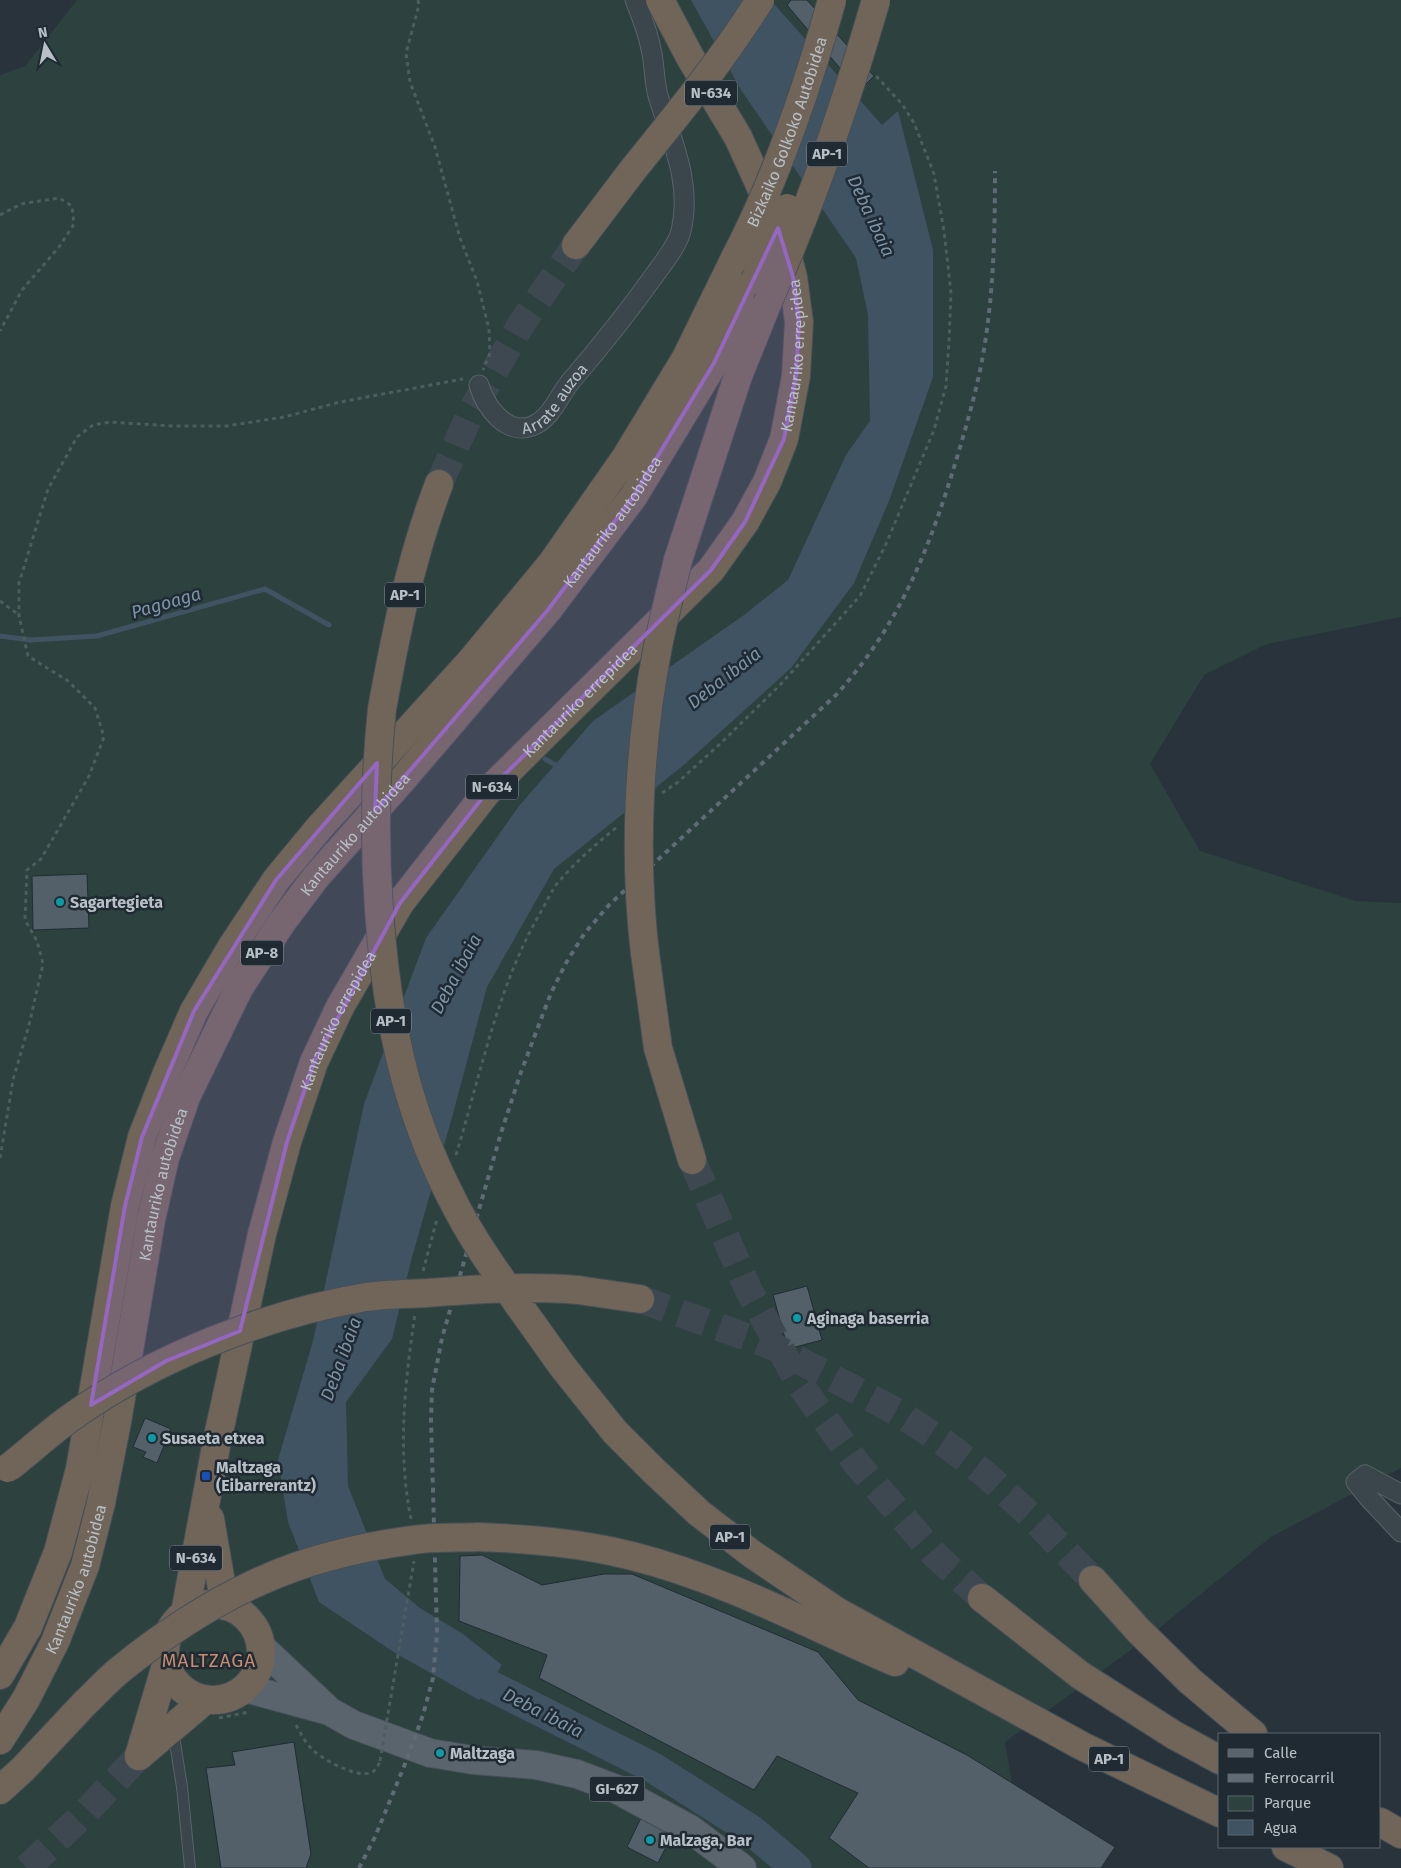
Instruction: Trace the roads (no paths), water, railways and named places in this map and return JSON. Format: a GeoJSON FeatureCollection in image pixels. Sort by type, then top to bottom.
{"type":"FeatureCollection","features":[{"type":"Feature","properties":{"kind":"highway","name":"Kantauriko errepidea"},"geometry":{"type":"LineString","coordinates":[[185,1613],[232,1369],[270,1207],[287,1142],[314,1062],[340,1007],[400,903],[487,792],[712,570],[745,522],[767,482],[784,439],[796,376],[799,322],[793,277],[785,247],[774,216],[738,138],[690,58],[660,0]]}},
{"type":"Feature","properties":{"kind":"highway"},"geometry":{"type":"LineString","coordinates":[[576,245],[733,42],[760,0]]}},
{"type":"Feature","properties":{"kind":"highway","name":"Bizkaiko Golkoko Autobidea"},"geometry":{"type":"LineString","coordinates":[[734,260],[754,223],[790,133],[832,0]]}},
{"type":"Feature","properties":{"kind":"highway","name":"Kantauriko autobidea"},"geometry":{"type":"LineString","coordinates":[[0,1740],[26,1699],[55,1642],[85,1566],[101,1503],[117,1422],[149,1230],[165,1158],[186,1097],[239,988],[282,922],[316,878],[547,610],[633,497],[714,363],[755,280],[817,138],[866,0]]}},
{"type":"Feature","properties":{"kind":"highway","name":"AP-1"},"geometry":{"type":"LineString","coordinates":[[692,1160],[658,1048],[640,920],[641,779],[648,705],[658,645],[678,560],[738,376],[832,142],[854,78],[876,0]]}},
{"type":"Feature","properties":{"kind":"highway","name":"Kantauriko autobidea"},"geometry":{"type":"LineString","coordinates":[[0,1675],[28,1627],[58,1552],[80,1469],[125,1206],[142,1137],[167,1072],[194,1011],[231,948],[276,880],[328,817],[471,661],[552,563],[626,457],[676,375],[734,260]]}},
{"type":"Feature","properties":{"kind":"highway","name":"AP-1"},"geometry":{"type":"LineString","coordinates":[[439,484],[411,569],[382,709],[375,806],[376,874],[383,967],[391,1021],[406,1085],[430,1151],[452,1200],[484,1255],[563,1367],[615,1432],[699,1512],[752,1554],[838,1612],[999,1702],[1082,1746],[1218,1813]]}},
{"type":"Feature","properties":{"kind":"highway"},"geometry":{"type":"LineString","coordinates":[[4,1472],[73,1416],[166,1361],[199,1346],[307,1310],[368,1297],[478,1289],[538,1287],[578,1290],[640,1299]]}},
{"type":"Feature","properties":{"kind":"highway","name":"N-634"},"geometry":{"type":"LineString","coordinates":[[207,1502],[225,1606]]}},
{"type":"Feature","properties":{"kind":"highway"},"geometry":{"type":"LineString","coordinates":[[0,1790],[120,1669],[199,1613],[255,1583],[303,1564],[351,1551],[415,1540],[478,1537],[534,1539],[641,1558],[733,1589],[970,1694],[999,1702]]}},
{"type":"Feature","properties":{"kind":"highway"},"geometry":{"type":"LineString","coordinates":[[1093,1580],[1138,1630],[1190,1681],[1252,1733]]}},
{"type":"Feature","properties":{"kind":"highway"},"geometry":{"type":"LineString","coordinates":[[982,1598],[1080,1675],[1174,1734],[1218,1759]]}},
{"type":"Feature","properties":{"kind":"highway"},"geometry":{"type":"LineString","coordinates":[[185,1613],[206,1605],[225,1606],[237,1610],[250,1621],[256,1631],[261,1647],[257,1671],[248,1700],[224,1699],[208,1709]]}},
{"type":"Feature","properties":{"kind":"highway","name":"N-634"},"geometry":{"type":"LineString","coordinates":[[167,1662],[139,1756],[172,1727],[208,1709],[185,1692],[170,1675],[167,1662],[165,1655],[167,1637],[175,1622],[185,1613]]}},
{"type":"Feature","properties":{"kind":"highway"},"geometry":{"type":"LineString","coordinates":[[1381,1823],[1401,1834]]}},
{"type":"Feature","properties":{"kind":"highway"},"geometry":{"type":"LineString","coordinates":[[1381,1843],[1401,1853]]}},
{"type":"Feature","properties":{"kind":"highway"},"geometry":{"type":"LineString","coordinates":[[1288,1848],[1329,1868]]}},
{"type":"Feature","properties":{"kind":"main road","name":"GI-627"},"geometry":{"type":"LineString","coordinates":[[261,1647],[329,1711],[363,1728],[430,1753],[472,1760],[536,1766],[577,1774],[614,1788],[690,1829],[742,1868]]}},
{"type":"Feature","properties":{"kind":"main road","name":"GI-627"},"geometry":{"type":"LineString","coordinates":[[248,1700],[329,1711]]}},
{"type":"Feature","properties":{"kind":"street","name":"Arrate auzoa"},"geometry":{"type":"LineString","coordinates":[[480,381],[482,398],[494,414],[508,425],[532,426],[544,418],[570,382],[628,312],[665,260],[681,233],[686,200],[680,164],[659,99],[654,79],[652,54],[642,16],[635,0]]}},
{"type":"Feature","properties":{"kind":"street"},"geometry":{"type":"LineString","coordinates":[[1401,1494],[1366,1475],[1356,1482],[1368,1498],[1401,1532]]}},
{"type":"Feature","properties":{"kind":"lane"},"geometry":{"type":"LineString","coordinates":[[172,1727],[182,1787],[190,1868]]}},
{"type":"Feature","properties":{"kind":"water"},"geometry":{"type":"Polygon","coordinates":[[[691,0],[773,0],[774,4],[882,125],[898,111],[933,250],[933,377],[889,501],[854,583],[791,668],[685,764],[554,869],[487,987],[412,1257],[392,1339],[346,1402],[348,1486],[385,1579],[420,1608],[463,1634],[502,1665],[479,1700],[395,1653],[319,1602],[288,1522],[278,1460],[313,1341],[364,1104],[426,938],[519,806],[593,721],[744,615],[788,580],[846,455],[870,421],[868,315],[856,258],[741,90],[691,0]]]}},
{"type":"Feature","properties":{"kind":"waterway","name":"Pagoaga"},"geometry":{"type":"LineString","coordinates":[[0,636],[31,640],[97,636],[265,589],[329,625]]}},
{"type":"Feature","properties":{"kind":"waterway","name":"Pagoaga"},"geometry":{"type":"LineString","coordinates":[[545,759],[559,767]]}},
{"type":"Feature","properties":{"kind":"waterway","name":"Deba ibaia"},"geometry":{"type":"LineString","coordinates":[[451,1666],[652,1767],[751,1830],[796,1868]]}},
{"type":"Feature","properties":{"kind":"tunnel"},"geometry":{"type":"LineString","coordinates":[[439,484],[470,414],[520,326],[576,245]]}},
{"type":"Feature","properties":{"kind":"tunnel"},"geometry":{"type":"LineString","coordinates":[[692,1160],[749,1291],[799,1383],[857,1464],[935,1555],[982,1598]]}},
{"type":"Feature","properties":{"kind":"tunnel"},"geometry":{"type":"LineString","coordinates":[[640,1299],[772,1346],[899,1413],[943,1442],[985,1474],[1030,1515],[1093,1580]]}},
{"type":"Feature","properties":{"kind":"tunnel"},"geometry":{"type":"LineString","coordinates":[[27,1868],[84,1814],[139,1756]]}},
{"type":"Feature","properties":{"kind":"railway"},"geometry":{"type":"LineString","coordinates":[[359,1868],[375,1837],[405,1764],[423,1715],[433,1678],[437,1633],[431,1419],[432,1390],[442,1338],[501,1133],[521,1072],[551,993],[566,963],[584,934],[609,905],[836,695],[860,667],[898,608],[914,577],[939,513],[973,401],[985,344],[991,290],[995,171]]}},
{"type":"Feature","properties":{"kind":"place","name":"Sagartegieta"},"geometry":{"type":"Point","coordinates":[60,902]}},
{"type":"Feature","properties":{"kind":"place","name":"Aginaga baserria"},"geometry":{"type":"Point","coordinates":[797,1318]}},
{"type":"Feature","properties":{"kind":"place","name":"Susaeta etxea"},"geometry":{"type":"Point","coordinates":[152,1438]}},
{"type":"Feature","properties":{"kind":"place","name":"Maltzaga (Eibarrerantz)"},"geometry":{"type":"Point","coordinates":[206,1476]}},
{"type":"Feature","properties":{"kind":"place","name":"Maltzaga"},"geometry":{"type":"Point","coordinates":[440,1753]}},
{"type":"Feature","properties":{"kind":"place","name":"Malzaga, Bar"},"geometry":{"type":"Point","coordinates":[650,1840]}},
{"type":"Feature","properties":{"kind":"district","name":"MALTZAGA"},"geometry":{"type":"Point","coordinates":[209,1660]}}]}
